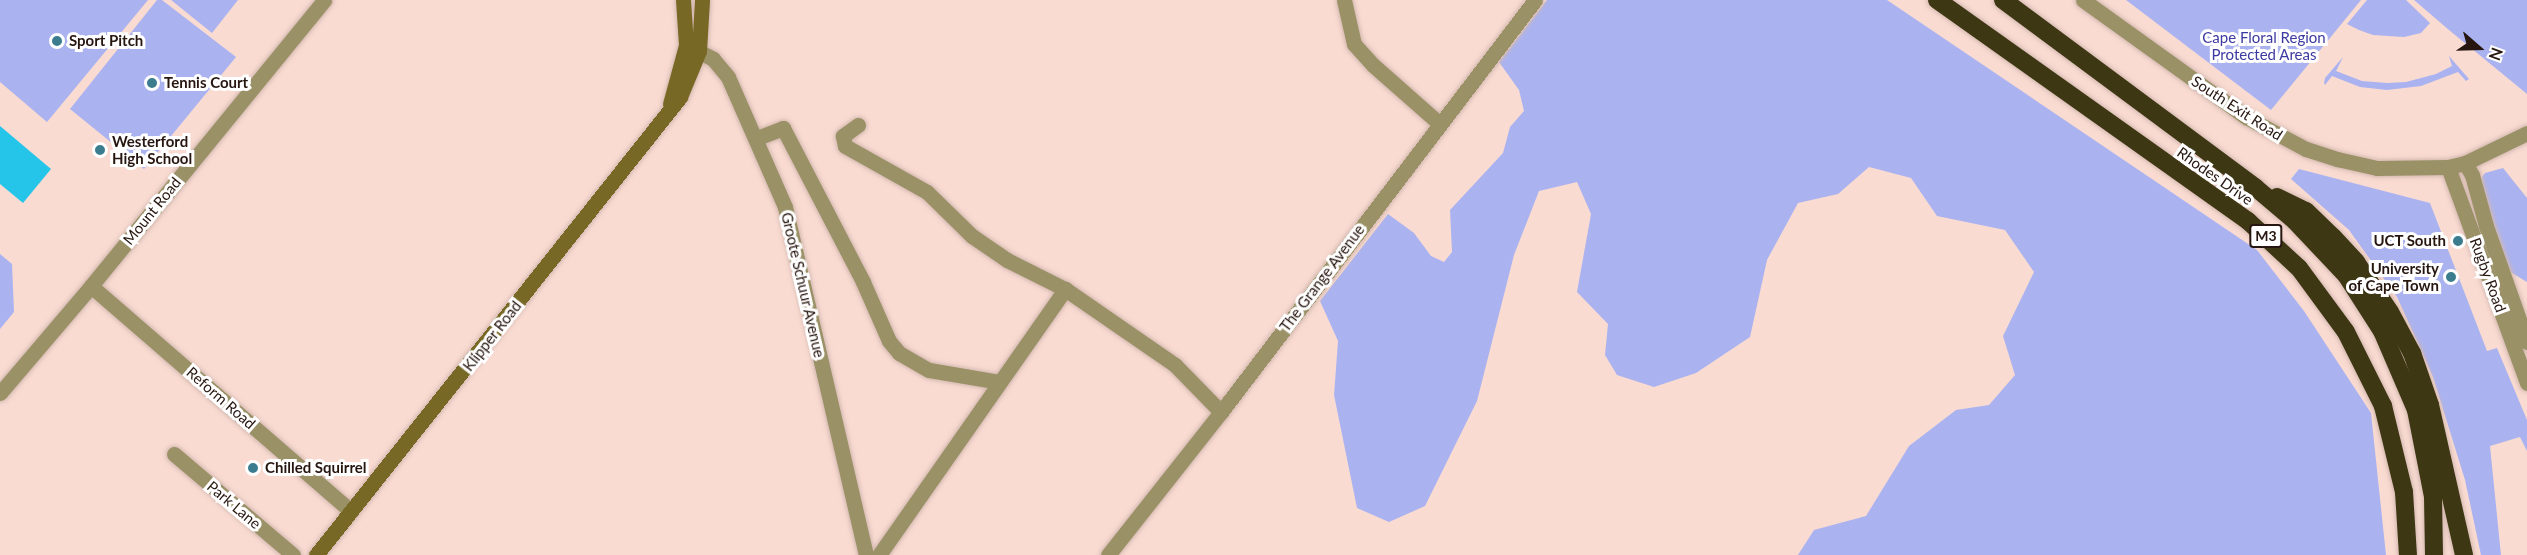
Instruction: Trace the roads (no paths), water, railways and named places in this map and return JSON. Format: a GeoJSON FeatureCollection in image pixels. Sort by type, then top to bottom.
{"type":"FeatureCollection","features":[{"type":"Feature","properties":{"kind":"highway","name":"Rhodes Drive"},"geometry":{"type":"LineString","coordinates":[[1937,0],[2248,221],[2298,268],[2346,332],[2383,406],[2404,492],[2408,555]]}},
{"type":"Feature","properties":{"kind":"highway","name":"Rhodes Drive"},"geometry":{"type":"LineString","coordinates":[[2003,0],[2256,188],[2302,228],[2346,275],[2376,321],[2397,360],[2413,399],[2423,436],[2433,497],[2434,555]]}},
{"type":"Feature","properties":{"kind":"highway"},"geometry":{"type":"LineString","coordinates":[[2256,188],[2306,211],[2356,262],[2390,312],[2412,353],[2430,405],[2464,555]]}},
{"type":"Feature","properties":{"kind":"main road","name":"Klipper Road"},"geometry":{"type":"LineString","coordinates":[[683,0],[692,48]]}},
{"type":"Feature","properties":{"kind":"main road","name":"Klipper Road"},"geometry":{"type":"LineString","coordinates":[[316,555],[666,116],[692,48],[702,0]]}},
{"type":"Feature","properties":{"kind":"street","name":"Mount Road"},"geometry":{"type":"LineString","coordinates":[[0,393],[91,286],[324,0]]}},
{"type":"Feature","properties":{"kind":"street"},"geometry":{"type":"LineString","coordinates":[[1344,0],[1354,44],[1373,65],[1440,124]]}},
{"type":"Feature","properties":{"kind":"street","name":"The Grange Avenue"},"geometry":{"type":"LineString","coordinates":[[1108,555],[1221,412],[1535,0]]}},
{"type":"Feature","properties":{"kind":"street","name":"South Exit Road"},"geometry":{"type":"LineString","coordinates":[[2083,0],[2246,117],[2306,149],[2377,168],[2448,167],[2465,163],[2527,133]]}},
{"type":"Feature","properties":{"kind":"street","name":"Groote Schuur Avenue"},"geometry":{"type":"LineString","coordinates":[[692,48],[713,59],[728,77],[757,138],[785,207],[866,555]]}},
{"type":"Feature","properties":{"kind":"street"},"geometry":{"type":"LineString","coordinates":[[858,125],[843,136],[845,146],[927,192],[972,236],[1007,260],[1065,289],[1175,365],[1221,412]]}},
{"type":"Feature","properties":{"kind":"street"},"geometry":{"type":"LineString","coordinates":[[757,138],[783,128],[863,282],[889,341],[899,352],[929,370],[999,382]]}},
{"type":"Feature","properties":{"kind":"street","name":"Rugby Road"},"geometry":{"type":"LineString","coordinates":[[2465,163],[2472,175],[2486,226],[2527,342]]}},
{"type":"Feature","properties":{"kind":"street","name":"Rugby Road"},"geometry":{"type":"LineString","coordinates":[[2448,167],[2527,383]]}},
{"type":"Feature","properties":{"kind":"street","name":"Reform Road"},"geometry":{"type":"LineString","coordinates":[[91,286],[351,511]]}},
{"type":"Feature","properties":{"kind":"street"},"geometry":{"type":"LineString","coordinates":[[879,555],[1065,289]]}},
{"type":"Feature","properties":{"kind":"street","name":"Park Lane"},"geometry":{"type":"LineString","coordinates":[[174,454],[294,555]]}},
{"type":"Feature","properties":{"kind":"place","name":"Sport Pitch"},"geometry":{"type":"Point","coordinates":[57,41]}},
{"type":"Feature","properties":{"kind":"place","name":"Tennis Court"},"geometry":{"type":"Point","coordinates":[152,83]}},
{"type":"Feature","properties":{"kind":"place","name":"Westerford High School"},"geometry":{"type":"Point","coordinates":[100,150]}},
{"type":"Feature","properties":{"kind":"place","name":"UCT South"},"geometry":{"type":"Point","coordinates":[2458,241]}},
{"type":"Feature","properties":{"kind":"place","name":"University of Cape Town"},"geometry":{"type":"Point","coordinates":[2451,277]}},
{"type":"Feature","properties":{"kind":"place","name":"Chilled Squirrel"},"geometry":{"type":"Point","coordinates":[253,468]}},
{"type":"Feature","properties":{"kind":"park label","name":"Cape Floral Region Protected Areas"},"geometry":{"type":"Point","coordinates":[2264,46]}}]}
